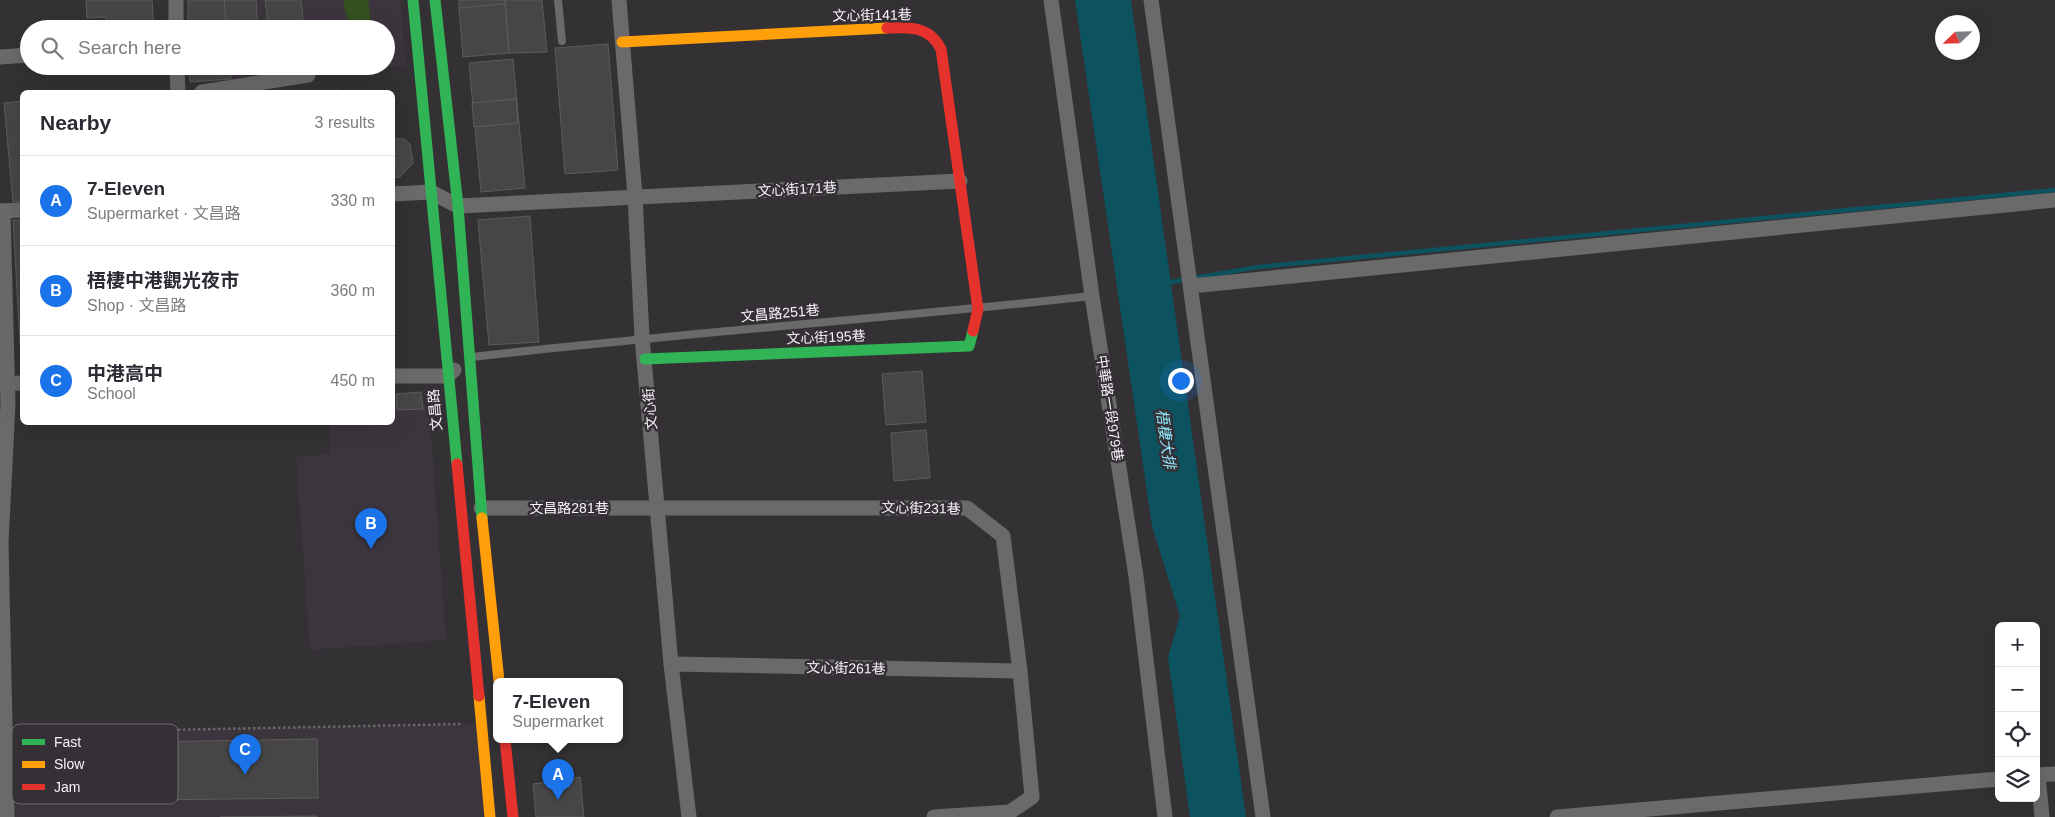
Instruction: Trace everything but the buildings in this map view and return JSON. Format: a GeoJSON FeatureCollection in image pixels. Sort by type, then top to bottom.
{"type":"FeatureCollection","features":[{"type":"Feature","properties":{"kind":"street"},"geometry":{"type":"LineString","coordinates":[[176,0],[176,20]]}},
{"type":"Feature","properties":{"kind":"street","name":"文昌路"},"geometry":{"type":"LineString","coordinates":[[413,0],[479,724],[490,817]]}},
{"type":"Feature","properties":{"kind":"street"},"geometry":{"type":"LineString","coordinates":[[435,0],[458,206],[481,508],[499,678]]}},
{"type":"Feature","properties":{"kind":"street","name":"文心街"},"geometry":{"type":"LineString","coordinates":[[619,0],[635,196],[642,338],[646,359],[671,664],[689,817]]}},
{"type":"Feature","properties":{"kind":"street","name":"中華路一段979巷"},"geometry":{"type":"LineString","coordinates":[[1051,0],[1092,296],[1136,576],[1165,817]]}},
{"type":"Feature","properties":{"kind":"street"},"geometry":{"type":"LineString","coordinates":[[1151,0],[1263,817]]}},
{"type":"Feature","properties":{"kind":"street","name":"文心街141巷"},"geometry":{"type":"LineString","coordinates":[[622,42],[911,27],[925,30],[935,37],[941,49],[978,309]]}},
{"type":"Feature","properties":{"kind":"street"},"geometry":{"type":"LineString","coordinates":[[0,57],[20,56]]}},
{"type":"Feature","properties":{"kind":"street"},"geometry":{"type":"LineString","coordinates":[[177,75],[178,90]]}},
{"type":"Feature","properties":{"kind":"street"},"geometry":{"type":"LineString","coordinates":[[214,90],[308,75]]}},
{"type":"Feature","properties":{"kind":"street","name":"文心街171巷"},"geometry":{"type":"LineString","coordinates":[[458,206],[635,196],[960,182]]}},
{"type":"Feature","properties":{"kind":"street"},"geometry":{"type":"LineString","coordinates":[[395,194],[431,192],[458,206]]}},
{"type":"Feature","properties":{"kind":"street"},"geometry":{"type":"LineString","coordinates":[[1191,286],[2055,200]]}},
{"type":"Feature","properties":{"kind":"street"},"geometry":{"type":"LineString","coordinates":[[7,817],[1,543],[4,404],[2,211],[20,210]]}},
{"type":"Feature","properties":{"kind":"street","name":"文心街195巷"},"geometry":{"type":"LineString","coordinates":[[646,359],[969,346],[978,309]]}},
{"type":"Feature","properties":{"kind":"street"},"geometry":{"type":"LineString","coordinates":[[395,376],[447,376],[471,357]]}},
{"type":"Feature","properties":{"kind":"street"},"geometry":{"type":"LineString","coordinates":[[4,384],[20,384]]}},
{"type":"Feature","properties":{"kind":"street","name":"文昌路281巷"},"geometry":{"type":"LineString","coordinates":[[481,508],[658,508]]}},
{"type":"Feature","properties":{"kind":"street","name":"文心街231巷"},"geometry":{"type":"LineString","coordinates":[[658,508],[966,508],[1003,536],[1020,671],[1032,797],[1010,812],[934,817]]}},
{"type":"Feature","properties":{"kind":"street","name":"文心街261巷"},"geometry":{"type":"LineString","coordinates":[[671,664],[1020,671]]}},
{"type":"Feature","properties":{"kind":"street"},"geometry":{"type":"LineString","coordinates":[[505,743],[513,817]]}},
{"type":"Feature","properties":{"kind":"street"},"geometry":{"type":"LineString","coordinates":[[2040,775],[2055,774]]}},
{"type":"Feature","properties":{"kind":"street"},"geometry":{"type":"LineString","coordinates":[[1557,817],[1995,779]]}},
{"type":"Feature","properties":{"kind":"street"},"geometry":{"type":"LineString","coordinates":[[2040,800],[2042,817]]}},
{"type":"Feature","properties":{"kind":"lane"},"geometry":{"type":"LineString","coordinates":[[558,0],[562,41]]}},
{"type":"Feature","properties":{"kind":"lane","name":"文昌路251巷"},"geometry":{"type":"LineString","coordinates":[[471,357],[642,338],[978,309],[1092,296]]}},
{"type":"Feature","properties":{"kind":"lane"},"geometry":{"type":"LineString","coordinates":[[2,817],[7,817]]}},
{"type":"Feature","properties":{"kind":"path"},"geometry":{"type":"LineString","coordinates":[[178,730],[479,724]]}},
{"type":"Feature","properties":{"kind":"path"},"geometry":{"type":"LineString","coordinates":[[5,733],[12,733]]}},
{"type":"Feature","properties":{"kind":"shaded area"},"geometry":{"type":"Polygon","coordinates":[[[224,0],[400,0],[406,66],[395,67],[395,20],[226,20],[224,0]]]}},
{"type":"Feature","properties":{"kind":"shaded area"},"geometry":{"type":"Polygon","coordinates":[[[231,75],[285,75],[231,79],[231,75]]]}},
{"type":"Feature","properties":{"kind":"shaded area"},"geometry":{"type":"Polygon","coordinates":[[[395,394],[397,408],[429,405],[446,640],[310,650],[296,457],[331,454],[329,425],[395,425],[395,394]]]}},
{"type":"Feature","properties":{"kind":"shaded area"},"geometry":{"type":"Polygon","coordinates":[[[479,724],[485,817],[9,817],[5,733],[12,733],[12,804],[178,804],[178,730],[479,724]]]}},
{"type":"Feature","properties":{"kind":"green space"},"geometry":{"type":"Polygon","coordinates":[[[343,0],[368,0],[371,20],[348,20],[343,0]]]}},
{"type":"Feature","properties":{"kind":"water","name":"梧棲大排"},"geometry":{"type":"Polygon","coordinates":[[[1075,0],[1131,0],[1246,817],[1190,817],[1168,657],[1180,616],[1152,526],[1075,0]]]}},
{"type":"Feature","properties":{"kind":"waterway"},"geometry":{"type":"LineString","coordinates":[[1166,283],[1258,267],[2055,190]]}},
{"type":"Feature","properties":{"kind":"traffic: fast"},"geometry":{"type":"LineString","coordinates":[[413,0],[457,464]]}},
{"type":"Feature","properties":{"kind":"traffic: fast"},"geometry":{"type":"LineString","coordinates":[[435,0],[458,206],[482,518]]}},
{"type":"Feature","properties":{"kind":"traffic: fast"},"geometry":{"type":"LineString","coordinates":[[645,359],[969,346],[973,331]]}},
{"type":"Feature","properties":{"kind":"traffic: slow"},"geometry":{"type":"LineString","coordinates":[[622,42],[887,28]]}},
{"type":"Feature","properties":{"kind":"traffic: slow"},"geometry":{"type":"LineString","coordinates":[[482,518],[499,678]]}},
{"type":"Feature","properties":{"kind":"traffic: slow"},"geometry":{"type":"LineString","coordinates":[[479,696],[490,817]]}},
{"type":"Feature","properties":{"kind":"traffic: jam"},"geometry":{"type":"LineString","coordinates":[[887,28],[911,28],[925,32],[936,41],[941,49],[978,309],[973,331]]}},
{"type":"Feature","properties":{"kind":"traffic: jam"},"geometry":{"type":"LineString","coordinates":[[457,464],[479,696]]}},
{"type":"Feature","properties":{"kind":"traffic: jam"},"geometry":{"type":"LineString","coordinates":[[505,743],[513,817]]}},
{"type":"Feature","properties":{"kind":"place","name":"梧棲中港觀光夜市"},"geometry":{"type":"Point","coordinates":[371,549]}},
{"type":"Feature","properties":{"kind":"place","name":"中港高中"},"geometry":{"type":"Point","coordinates":[245,775]}},
{"type":"Feature","properties":{"kind":"place","name":"7-Eleven"},"geometry":{"type":"Point","coordinates":[558,800]}}]}
